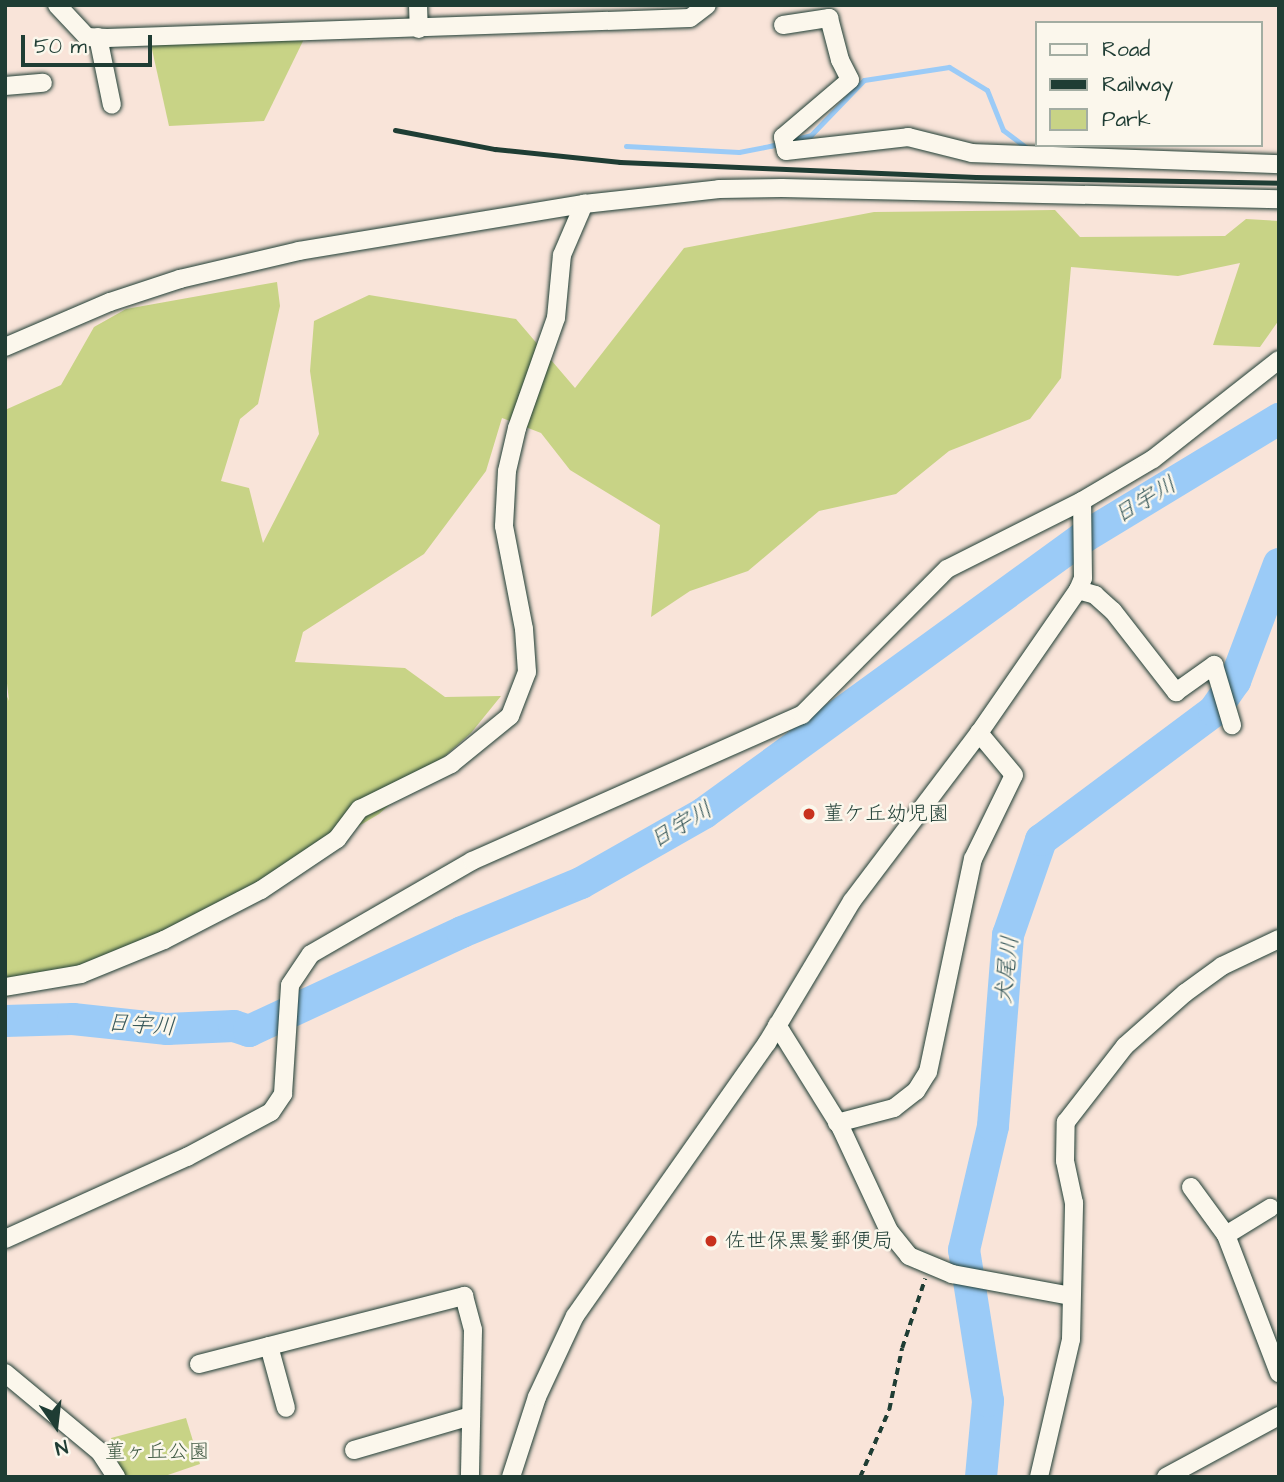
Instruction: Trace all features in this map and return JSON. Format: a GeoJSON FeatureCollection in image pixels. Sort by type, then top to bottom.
{"type":"FeatureCollection","features":[{"type":"Feature","properties":{"kind":"street"},"geometry":{"type":"LineString","coordinates":[[57,5],[74,27],[87,37],[419,29],[690,18],[706,5]]}},
{"type":"Feature","properties":{"kind":"street"},"geometry":{"type":"LineString","coordinates":[[418,5],[419,29]]}},
{"type":"Feature","properties":{"kind":"street"},"geometry":{"type":"LineString","coordinates":[[783,25],[829,18],[850,80],[785,144],[908,137],[972,153],[1279,164]]}},
{"type":"Feature","properties":{"kind":"street"},"geometry":{"type":"LineString","coordinates":[[98,37],[112,105]]}},
{"type":"Feature","properties":{"kind":"street"},"geometry":{"type":"LineString","coordinates":[[5,86],[43,83]]}},
{"type":"Feature","properties":{"kind":"street"},"geometry":{"type":"LineString","coordinates":[[5,347],[110,302],[180,279],[299,251],[584,204],[719,189],[782,188],[1279,199]]}},
{"type":"Feature","properties":{"kind":"street"},"geometry":{"type":"LineString","coordinates":[[5,987],[81,974],[164,940],[261,890],[337,839],[360,809],[451,764],[510,716],[527,673],[524,629],[503,527],[507,471],[517,428],[556,318],[562,256],[584,204]]}},
{"type":"Feature","properties":{"kind":"street"},"geometry":{"type":"LineString","coordinates":[[5,1239],[243,1130],[271,1112],[283,1094],[290,985],[311,954],[472,861],[802,715],[947,569],[1082,508],[1153,459],[1279,360]]}},
{"type":"Feature","properties":{"kind":"street"},"geometry":{"type":"LineString","coordinates":[[511,1477],[537,1397],[575,1316],[778,1025],[852,901],[979,733],[1080,584],[1082,508]]}},
{"type":"Feature","properties":{"kind":"street"},"geometry":{"type":"LineString","coordinates":[[1080,584],[1113,611],[1176,692],[1214,664],[1231,725]]}},
{"type":"Feature","properties":{"kind":"street"},"geometry":{"type":"LineString","coordinates":[[837,1123],[894,1108],[916,1091],[928,1072],[973,859],[1014,775],[979,733]]}},
{"type":"Feature","properties":{"kind":"street"},"geometry":{"type":"LineString","coordinates":[[1039,1477],[1071,1339],[1074,1203],[1065,1161],[1066,1122],[1125,1046],[1185,993],[1222,966],[1279,939]]}},
{"type":"Feature","properties":{"kind":"street"},"geometry":{"type":"LineString","coordinates":[[778,1025],[837,1123],[889,1231],[909,1256],[952,1274],[1071,1296]]}},
{"type":"Feature","properties":{"kind":"street"},"geometry":{"type":"LineString","coordinates":[[1191,1187],[1226,1234],[1279,1373]]}},
{"type":"Feature","properties":{"kind":"street"},"geometry":{"type":"LineString","coordinates":[[1226,1234],[1270,1208]]}},
{"type":"Feature","properties":{"kind":"street"},"geometry":{"type":"LineString","coordinates":[[199,1364],[464,1296],[472,1330],[470,1477]]}},
{"type":"Feature","properties":{"kind":"street"},"geometry":{"type":"LineString","coordinates":[[269,1346],[286,1408]]}},
{"type":"Feature","properties":{"kind":"street"},"geometry":{"type":"LineString","coordinates":[[7,1379],[100,1452],[116,1477]]}},
{"type":"Feature","properties":{"kind":"street"},"geometry":{"type":"LineString","coordinates":[[354,1450],[471,1416]]}},
{"type":"Feature","properties":{"kind":"street"},"geometry":{"type":"LineString","coordinates":[[1166,1477],[1279,1416]]}},
{"type":"Feature","properties":{"kind":"path"},"geometry":{"type":"LineString","coordinates":[[860,1477],[889,1410],[902,1348],[925,1281],[925,1263]]}},
{"type":"Feature","properties":{"kind":"green space"},"geometry":{"type":"Polygon","coordinates":[[[304,39],[264,121],[169,126],[151,45],[304,39]]]}},
{"type":"Feature","properties":{"kind":"green space"},"geometry":{"type":"Polygon","coordinates":[[[1055,210],[1080,237],[1225,236],[1246,219],[1279,221],[1279,320],[1260,347],[1213,345],[1240,263],[1178,276],[1071,267],[1061,378],[1030,419],[949,451],[896,494],[819,511],[748,571],[690,591],[651,617],[660,525],[570,470],[541,433],[502,418],[486,471],[424,554],[303,632],[295,662],[405,668],[445,697],[501,696],[471,733],[379,814],[128,963],[5,997],[5,692],[9,701],[5,666],[5,410],[61,385],[94,327],[126,309],[277,282],[280,306],[258,404],[240,419],[221,481],[249,488],[263,543],[319,434],[310,371],[314,321],[369,295],[516,319],[575,388],[684,248],[874,212],[1055,210]]]}},
{"type":"Feature","properties":{"kind":"green space","name":"菫ヶ丘公園"},"geometry":{"type":"Polygon","coordinates":[[[186,1418],[200,1464],[162,1477],[123,1477],[111,1438],[186,1418]]]}},
{"type":"Feature","properties":{"kind":"waterway"},"geometry":{"type":"LineString","coordinates":[[626,146],[739,152],[770,146],[811,135],[864,80],[949,67],[987,90],[1003,130],[1028,149]]}},
{"type":"Feature","properties":{"kind":"waterway","name":"日宇川"},"geometry":{"type":"LineString","coordinates":[[5,1021],[73,1019],[167,1029],[234,1026],[249,1031],[462,932],[581,883],[704,813],[1084,537],[1279,419]]}},
{"type":"Feature","properties":{"kind":"waterway","name":"犬尾川"},"geometry":{"type":"LineString","coordinates":[[981,1477],[988,1401],[964,1250],[993,1126],[1008,935],[1041,840],[1214,711],[1235,681],[1279,564]]}},
{"type":"Feature","properties":{"kind":"railway"},"geometry":{"type":"LineString","coordinates":[[395,130],[495,149],[620,162],[976,177],[1279,183]]}},
{"type":"Feature","properties":{"kind":"place","name":"菫ケ丘幼児園"},"geometry":{"type":"Point","coordinates":[809,814]}},
{"type":"Feature","properties":{"kind":"place","name":"佐世保黒髪郵便局"},"geometry":{"type":"Point","coordinates":[711,1241]}}]}
